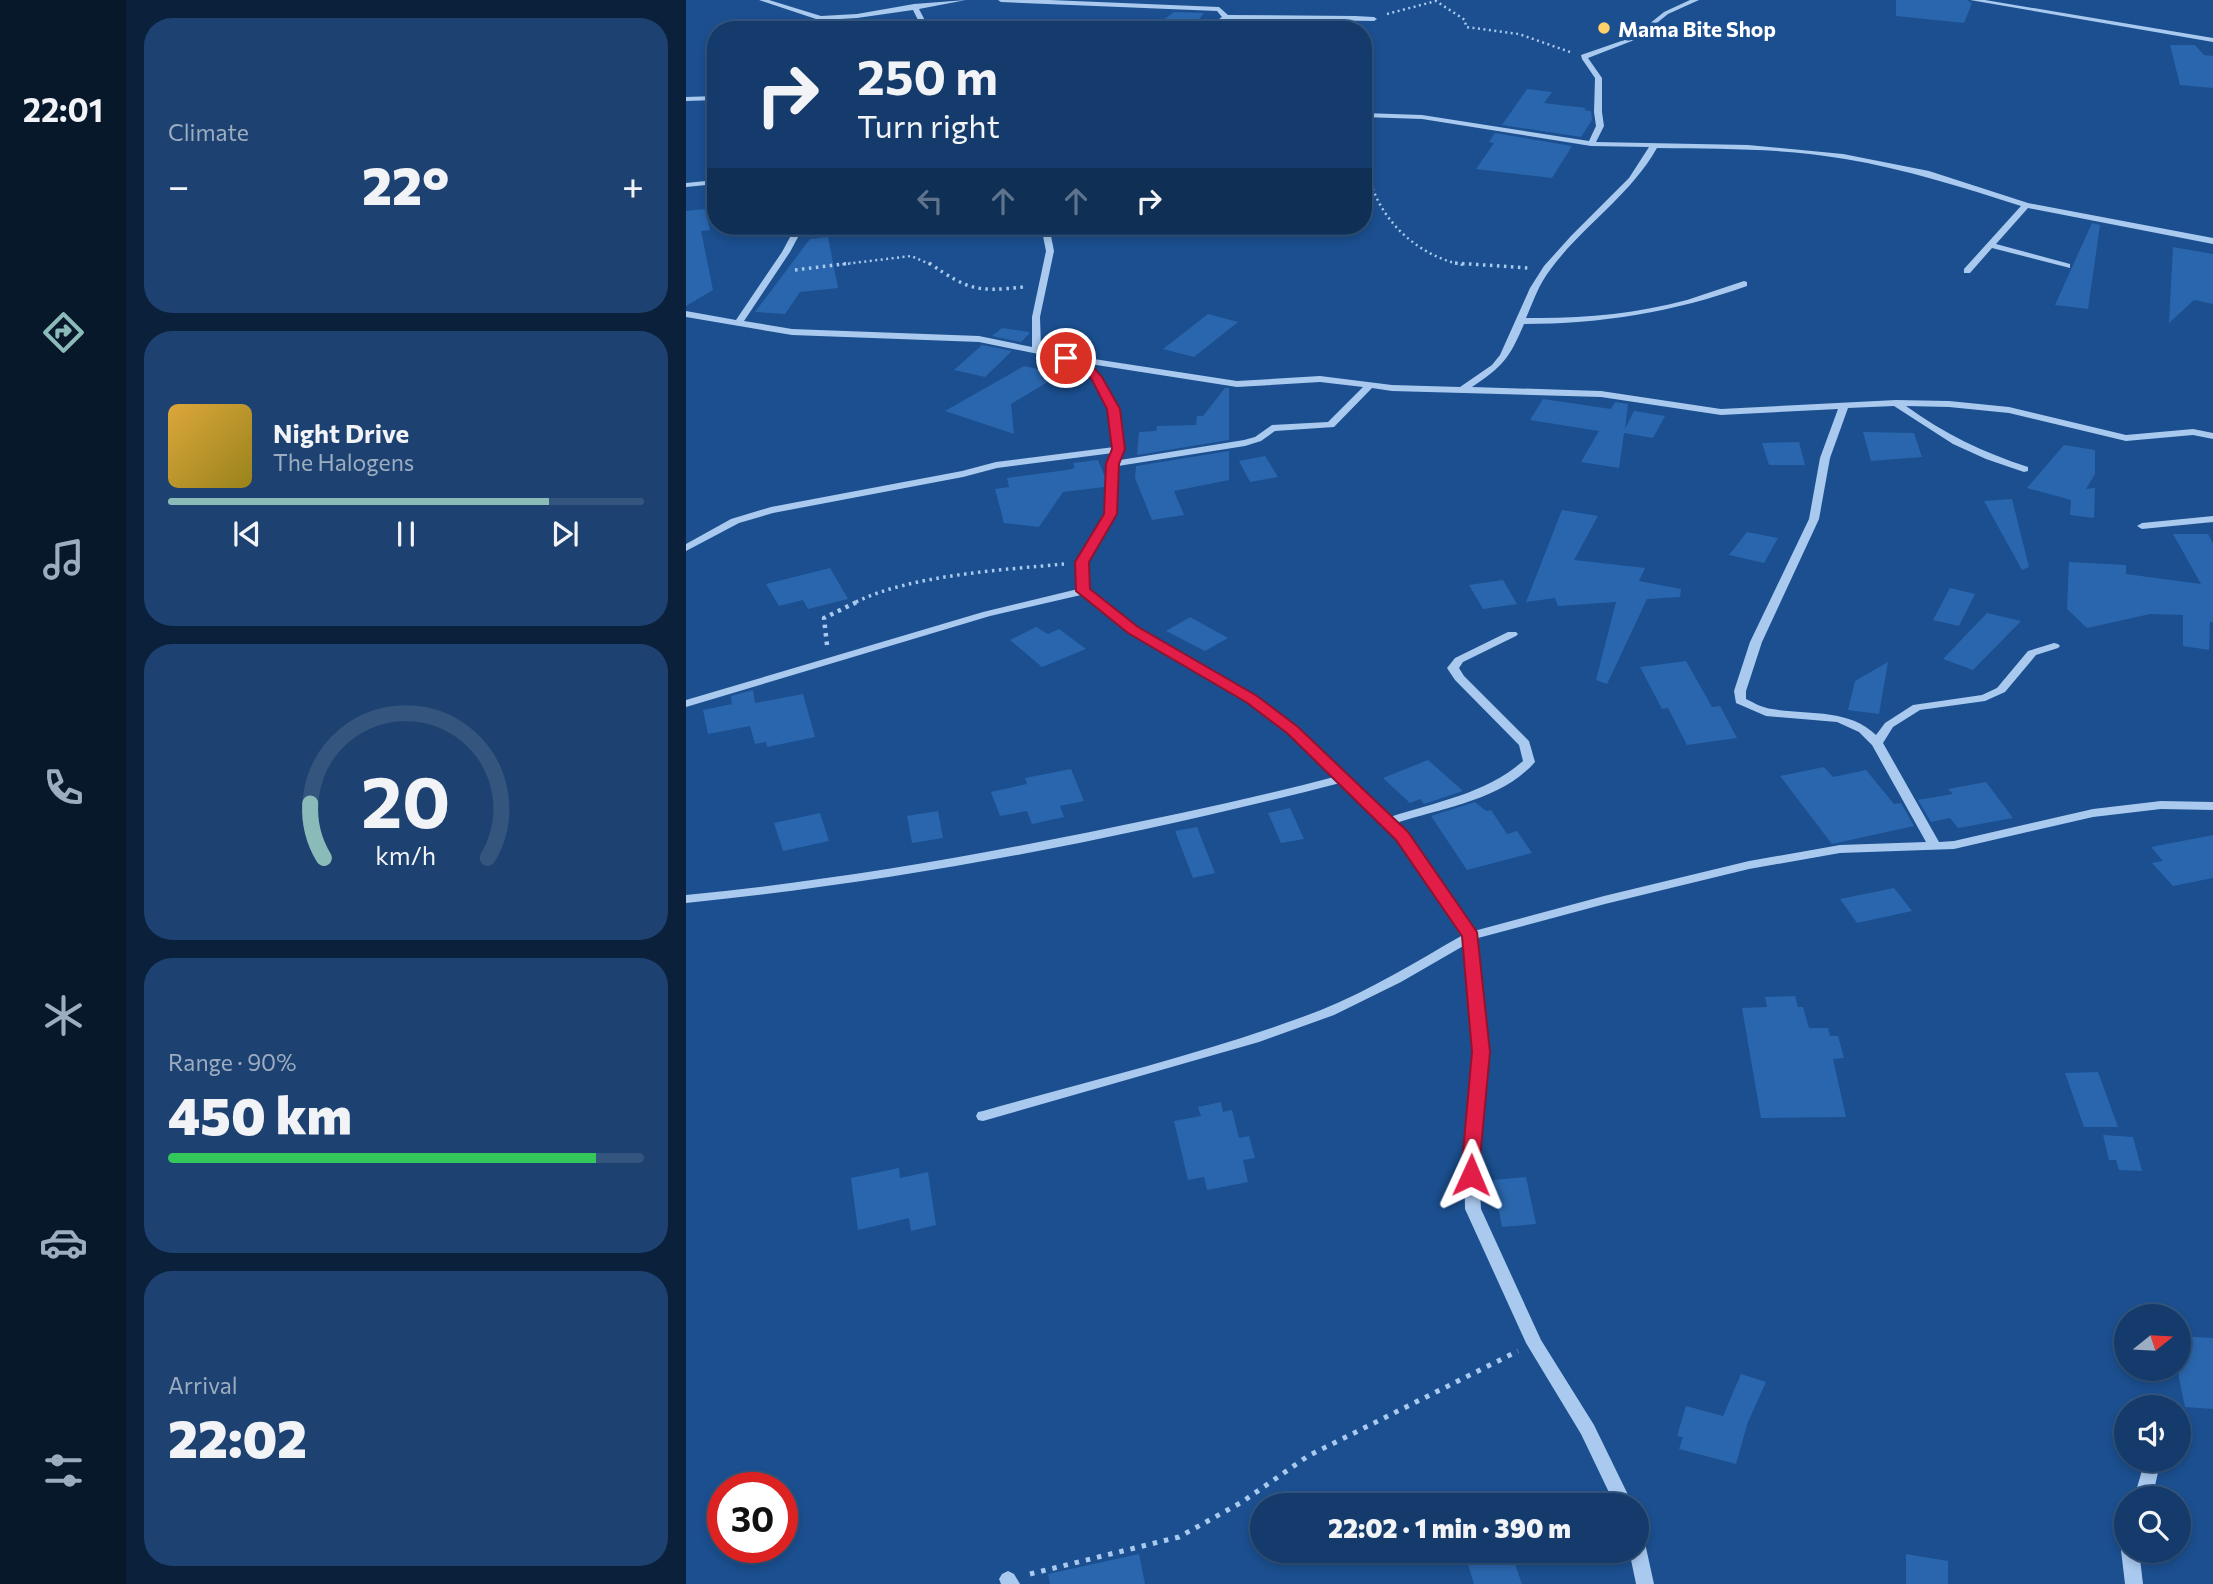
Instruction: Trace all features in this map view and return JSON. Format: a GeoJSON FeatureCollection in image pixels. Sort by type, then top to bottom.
{"type":"FeatureCollection","features":[{"type":"Feature","properties":{"kind":"street"},"geometry":{"type":"LineString","coordinates":[[762,0],[821,18],[963,0]]}},
{"type":"Feature","properties":{"kind":"street"},"geometry":{"type":"LineString","coordinates":[[1001,0],[1219,9],[1226,17]]}},
{"type":"Feature","properties":{"kind":"street"},"geometry":{"type":"LineString","coordinates":[[1591,144],[1600,126],[1596,112],[1599,84],[1598,75],[1584,57],[1635,38],[1666,13],[1696,0]]}},
{"type":"Feature","properties":{"kind":"street"},"geometry":{"type":"LineString","coordinates":[[1973,0],[2213,40]]}},
{"type":"Feature","properties":{"kind":"street"},"geometry":{"type":"LineString","coordinates":[[914,6],[922,21]]}},
{"type":"Feature","properties":{"kind":"street"},"geometry":{"type":"LineString","coordinates":[[1220,21],[1226,17],[1314,15],[1374,19]]}},
{"type":"Feature","properties":{"kind":"street"},"geometry":{"type":"LineString","coordinates":[[818,21],[821,18]]}},
{"type":"Feature","properties":{"kind":"street"},"geometry":{"type":"LineString","coordinates":[[686,99],[707,98]]}},
{"type":"Feature","properties":{"kind":"street"},"geometry":{"type":"LineString","coordinates":[[1372,115],[1422,117],[1591,144],[1748,147],[1843,156],[1926,173],[2026,205],[2213,241]]}},
{"type":"Feature","properties":{"kind":"street"},"geometry":{"type":"LineString","coordinates":[[1462,390],[1495,367],[1522,321],[1546,269],[1622,194],[1645,164],[1654,146]]}},
{"type":"Feature","properties":{"kind":"street"},"geometry":{"type":"LineString","coordinates":[[686,185],[707,183]]}},
{"type":"Feature","properties":{"kind":"street"},"geometry":{"type":"LineString","coordinates":[[1967,271],[2026,205]]}},
{"type":"Feature","properties":{"kind":"street"},"geometry":{"type":"LineString","coordinates":[[738,324],[751,301],[776,271],[795,235]]}},
{"type":"Feature","properties":{"kind":"street"},"geometry":{"type":"LineString","coordinates":[[1037,352],[1036,317],[1045,285],[1050,251],[1047,235]]}},
{"type":"Feature","properties":{"kind":"street"},"geometry":{"type":"LineString","coordinates":[[1991,245],[2067,266]]}},
{"type":"Feature","properties":{"kind":"street"},"geometry":{"type":"LineString","coordinates":[[1522,321],[1568,323],[1658,312],[1744,284]]}},
{"type":"Feature","properties":{"kind":"street"},"geometry":{"type":"LineString","coordinates":[[686,314],[792,332],[979,339],[1081,360],[1226,383],[1320,379],[1369,386],[1601,394],[1721,412],[1806,406],[1843,408],[1896,403],[1949,404],[2010,411],[2126,438],[2193,432],[2213,436]]}},
{"type":"Feature","properties":{"kind":"street"},"geometry":{"type":"LineString","coordinates":[[1081,360],[1096,377],[1114,409],[1119,449],[1113,464],[1110,514],[1082,562],[1083,591]]}},
{"type":"Feature","properties":{"kind":"street"},"geometry":{"type":"LineString","coordinates":[[1113,464],[1245,443],[1258,439],[1272,428],[1331,425],[1369,386]]}},
{"type":"Feature","properties":{"kind":"street"},"geometry":{"type":"LineString","coordinates":[[1896,403],[1916,418],[1982,456],[2024,468]]}},
{"type":"Feature","properties":{"kind":"street"},"geometry":{"type":"LineString","coordinates":[[1843,408],[1825,458],[1814,519],[1756,642],[1740,691],[1741,701],[1766,712],[1839,719],[1863,729],[1877,743],[1936,846]]}},
{"type":"Feature","properties":{"kind":"street"},"geometry":{"type":"LineString","coordinates":[[686,548],[735,521],[771,510],[963,474],[996,465],[1119,449]]}},
{"type":"Feature","properties":{"kind":"street"},"geometry":{"type":"LineString","coordinates":[[2142,526],[2213,519]]}},
{"type":"Feature","properties":{"kind":"street"},"geometry":{"type":"LineString","coordinates":[[686,704],[987,614],[1083,591]]}},
{"type":"Feature","properties":{"kind":"street"},"geometry":{"type":"LineString","coordinates":[[1083,591],[1133,630],[1269,710],[1387,822],[1419,859],[1471,936],[1481,1052],[1471,1151],[1473,1209],[1534,1343],[1588,1430],[1618,1493]]}},
{"type":"Feature","properties":{"kind":"street"},"geometry":{"type":"LineString","coordinates":[[1387,822],[1490,789],[1520,773],[1529,762],[1525,744],[1459,678],[1453,668],[1459,660],[1512,634]]}},
{"type":"Feature","properties":{"kind":"street"},"geometry":{"type":"LineString","coordinates":[[1877,743],[1889,725],[1917,707],[1985,698],[2001,690],[2032,653],[2054,646]]}},
{"type":"Feature","properties":{"kind":"street"},"geometry":{"type":"LineString","coordinates":[[686,899],[822,884],[984,858],[1252,803],[1341,779]]}},
{"type":"Feature","properties":{"kind":"street"},"geometry":{"type":"LineString","coordinates":[[983,1116],[1254,1039],[1329,1012],[1396,979],[1471,936],[1749,865],[1840,849],[1954,845],[2093,813],[2161,805],[2213,806]]}},
{"type":"Feature","properties":{"kind":"street"},"geometry":{"type":"LineString","coordinates":[[1640,1563],[1645,1584]]}},
{"type":"Feature","properties":{"kind":"street"},"geometry":{"type":"LineString","coordinates":[[2132,1563],[2134,1584]]}},
{"type":"Feature","properties":{"kind":"path"},"geometry":{"type":"LineString","coordinates":[[1374,19],[1436,1],[1465,20],[1466,27],[1535,38],[1584,57]]}},
{"type":"Feature","properties":{"kind":"path"},"geometry":{"type":"LineString","coordinates":[[1372,185],[1377,199],[1404,236],[1436,258],[1461,264],[1546,269]]}},
{"type":"Feature","properties":{"kind":"path"},"geometry":{"type":"LineString","coordinates":[[776,271],[911,256],[920,257],[960,285],[974,289],[1045,285]]}},
{"type":"Feature","properties":{"kind":"path"},"geometry":{"type":"LineString","coordinates":[[828,660],[824,618],[877,592],[986,572],[1082,562]]}},
{"type":"Feature","properties":{"kind":"path"},"geometry":{"type":"LineString","coordinates":[[1010,1582],[1179,1537],[1242,1502],[1308,1456],[1534,1343]]}},
{"type":"Feature","properties":{"kind":"building"},"geometry":{"type":"Polygon","coordinates":[[[1896,0],[1967,0],[1972,3],[1964,23],[1896,16],[1896,0]]]}},
{"type":"Feature","properties":{"kind":"building"},"geometry":{"type":"Polygon","coordinates":[[[1174,12],[1204,13],[1198,21],[1163,20],[1174,12]]]}},
{"type":"Feature","properties":{"kind":"building"},"geometry":{"type":"Polygon","coordinates":[[[2170,45],[2195,45],[2204,55],[2213,56],[2213,88],[2180,85],[2170,45]]]}},
{"type":"Feature","properties":{"kind":"building"},"geometry":{"type":"Polygon","coordinates":[[[1527,89],[1552,92],[1544,103],[1586,108],[1584,110],[1591,111],[1592,120],[1581,137],[1502,125],[1527,89]]]}},
{"type":"Feature","properties":{"kind":"building"},"geometry":{"type":"Polygon","coordinates":[[[1495,133],[1572,146],[1552,178],[1476,169],[1494,143],[1489,142],[1495,133]]]}},
{"type":"Feature","properties":{"kind":"building"},"geometry":{"type":"Polygon","coordinates":[[[705,209],[707,230],[701,231],[713,290],[686,306],[686,211],[705,209]]]}},
{"type":"Feature","properties":{"kind":"building"},"geometry":{"type":"Polygon","coordinates":[[[2092,223],[2100,225],[2088,309],[2055,305],[2092,223]]]}},
{"type":"Feature","properties":{"kind":"building"},"geometry":{"type":"Polygon","coordinates":[[[828,237],[838,288],[800,292],[785,314],[755,312],[810,239],[828,237]]]}},
{"type":"Feature","properties":{"kind":"building"},"geometry":{"type":"Polygon","coordinates":[[[2173,247],[2213,254],[2213,304],[2194,300],[2169,323],[2173,247]]]}},
{"type":"Feature","properties":{"kind":"building"},"geometry":{"type":"Polygon","coordinates":[[[1208,314],[1238,322],[1194,357],[1163,349],[1208,314]]]}},
{"type":"Feature","properties":{"kind":"building"},"geometry":{"type":"Polygon","coordinates":[[[1002,328],[1029,334],[1021,342],[992,336],[1002,328]]]}},
{"type":"Feature","properties":{"kind":"building"},"geometry":{"type":"Polygon","coordinates":[[[982,345],[1012,351],[985,377],[954,370],[982,345]]]}},
{"type":"Feature","properties":{"kind":"building"},"geometry":{"type":"Polygon","coordinates":[[[1024,366],[1061,374],[1011,404],[1014,434],[945,411],[1024,366]]]}},
{"type":"Feature","properties":{"kind":"building"},"geometry":{"type":"Polygon","coordinates":[[[1225,388],[1229,388],[1229,440],[1137,455],[1139,432],[1156,431],[1157,426],[1196,425],[1197,416],[1203,416],[1225,388]]]}},
{"type":"Feature","properties":{"kind":"building"},"geometry":{"type":"Polygon","coordinates":[[[1543,399],[1611,409],[1615,402],[1628,404],[1625,429],[1634,411],[1665,416],[1653,438],[1624,433],[1619,468],[1581,462],[1599,431],[1530,420],[1543,399]]]}},
{"type":"Feature","properties":{"kind":"building"},"geometry":{"type":"Polygon","coordinates":[[[1863,432],[1914,433],[1922,457],[1871,461],[1863,432]]]}},
{"type":"Feature","properties":{"kind":"building"},"geometry":{"type":"Polygon","coordinates":[[[1799,442],[1805,465],[1769,465],[1762,443],[1799,442]]]}},
{"type":"Feature","properties":{"kind":"building"},"geometry":{"type":"Polygon","coordinates":[[[2064,445],[2095,450],[2095,474],[2086,489],[2095,488],[2094,518],[2070,515],[2071,500],[2027,488],[2064,445]]]}},
{"type":"Feature","properties":{"kind":"building"},"geometry":{"type":"Polygon","coordinates":[[[1229,451],[1229,480],[1174,491],[1184,515],[1152,520],[1135,478],[1136,466],[1229,451]]]}},
{"type":"Feature","properties":{"kind":"building"},"geometry":{"type":"Polygon","coordinates":[[[1265,456],[1278,477],[1250,482],[1239,461],[1265,456]]]}},
{"type":"Feature","properties":{"kind":"building"},"geometry":{"type":"Polygon","coordinates":[[[1098,460],[1105,477],[1104,487],[1063,492],[1039,527],[1004,523],[995,489],[1009,487],[1007,478],[1067,470],[1075,468],[1073,463],[1098,460]]]}},
{"type":"Feature","properties":{"kind":"building"},"geometry":{"type":"Polygon","coordinates":[[[2012,499],[2029,567],[2022,570],[1984,501],[2012,499]]]}},
{"type":"Feature","properties":{"kind":"building"},"geometry":{"type":"Polygon","coordinates":[[[1562,510],[1598,516],[1574,560],[1645,568],[1639,581],[1681,589],[1680,597],[1647,599],[1607,684],[1596,680],[1616,602],[1558,606],[1555,598],[1526,602],[1562,510]]]}},
{"type":"Feature","properties":{"kind":"building"},"geometry":{"type":"Polygon","coordinates":[[[1747,532],[1778,538],[1764,563],[1729,555],[1747,532]]]}},
{"type":"Feature","properties":{"kind":"building"},"geometry":{"type":"Polygon","coordinates":[[[2173,534],[2208,534],[2213,543],[2213,622],[2210,622],[2209,650],[2183,646],[2183,615],[2150,614],[2087,628],[2067,609],[2069,562],[2126,565],[2126,574],[2201,584],[2173,534]]]}},
{"type":"Feature","properties":{"kind":"building"},"geometry":{"type":"Polygon","coordinates":[[[830,568],[848,599],[808,609],[803,600],[779,606],[766,584],[830,568]]]}},
{"type":"Feature","properties":{"kind":"building"},"geometry":{"type":"Polygon","coordinates":[[[1503,580],[1517,604],[1483,609],[1469,585],[1503,580]]]}},
{"type":"Feature","properties":{"kind":"building"},"geometry":{"type":"Polygon","coordinates":[[[1950,588],[1975,594],[1959,626],[1933,620],[1950,588]]]}},
{"type":"Feature","properties":{"kind":"building"},"geometry":{"type":"Polygon","coordinates":[[[1987,613],[2021,621],[1973,670],[1943,659],[1987,613]]]}},
{"type":"Feature","properties":{"kind":"building"},"geometry":{"type":"Polygon","coordinates":[[[1190,617],[1228,638],[1205,651],[1166,631],[1190,617]]]}},
{"type":"Feature","properties":{"kind":"building"},"geometry":{"type":"Polygon","coordinates":[[[1036,627],[1048,634],[1059,629],[1086,649],[1042,667],[1010,640],[1036,627]]]}},
{"type":"Feature","properties":{"kind":"building"},"geometry":{"type":"Polygon","coordinates":[[[1686,661],[1712,707],[1720,706],[1737,738],[1687,745],[1668,708],[1662,709],[1640,667],[1686,661]]]}},
{"type":"Feature","properties":{"kind":"building"},"geometry":{"type":"Polygon","coordinates":[[[1888,662],[1879,714],[1848,710],[1855,681],[1888,662]]]}},
{"type":"Feature","properties":{"kind":"building"},"geometry":{"type":"Polygon","coordinates":[[[753,690],[755,703],[803,694],[815,737],[767,747],[766,742],[755,744],[750,726],[708,734],[703,710],[732,704],[731,696],[753,690]]]}},
{"type":"Feature","properties":{"kind":"building"},"geometry":{"type":"Polygon","coordinates":[[[1428,760],[1463,791],[1424,804],[1420,799],[1410,803],[1383,778],[1428,760]]]}},
{"type":"Feature","properties":{"kind":"building"},"geometry":{"type":"Polygon","coordinates":[[[1824,767],[1833,777],[1866,770],[1894,804],[1901,803],[1914,826],[1832,844],[1780,776],[1824,767]]]}},
{"type":"Feature","properties":{"kind":"building"},"geometry":{"type":"Polygon","coordinates":[[[1071,769],[1084,801],[1060,806],[1064,817],[1032,824],[1027,811],[1000,816],[991,792],[1027,784],[1025,778],[1071,769]]]}},
{"type":"Feature","properties":{"kind":"building"},"geometry":{"type":"Polygon","coordinates":[[[1986,782],[2013,818],[1958,828],[1950,818],[1931,822],[1918,800],[1953,794],[1948,789],[1986,782]]]}},
{"type":"Feature","properties":{"kind":"building"},"geometry":{"type":"Polygon","coordinates":[[[1475,802],[1486,811],[1491,810],[1507,834],[1517,831],[1532,853],[1467,870],[1431,816],[1475,802]]]}},
{"type":"Feature","properties":{"kind":"building"},"geometry":{"type":"Polygon","coordinates":[[[1290,808],[1304,839],[1281,843],[1268,813],[1290,808]]]}},
{"type":"Feature","properties":{"kind":"building"},"geometry":{"type":"Polygon","coordinates":[[[938,811],[943,838],[912,843],[907,816],[938,811]]]}},
{"type":"Feature","properties":{"kind":"building"},"geometry":{"type":"Polygon","coordinates":[[[820,813],[829,841],[783,851],[774,823],[820,813]]]}},
{"type":"Feature","properties":{"kind":"building"},"geometry":{"type":"Polygon","coordinates":[[[1197,827],[1215,873],[1193,878],[1175,831],[1197,827]]]}},
{"type":"Feature","properties":{"kind":"building"},"geometry":{"type":"Polygon","coordinates":[[[2213,835],[2213,878],[2173,886],[2152,863],[2163,861],[2151,847],[2213,835]]]}},
{"type":"Feature","properties":{"kind":"building"},"geometry":{"type":"Polygon","coordinates":[[[1894,888],[1912,911],[1857,923],[1840,899],[1894,888]]]}},
{"type":"Feature","properties":{"kind":"building"},"geometry":{"type":"Polygon","coordinates":[[[1795,996],[1798,1007],[1803,1007],[1809,1028],[1828,1028],[1830,1036],[1838,1036],[1844,1058],[1833,1059],[1846,1117],[1761,1118],[1742,1008],[1767,1007],[1765,997],[1795,996]]]}},
{"type":"Feature","properties":{"kind":"building"},"geometry":{"type":"Polygon","coordinates":[[[2098,1072],[2118,1127],[2084,1127],[2065,1073],[2098,1072]]]}},
{"type":"Feature","properties":{"kind":"building"},"geometry":{"type":"Polygon","coordinates":[[[1221,1102],[1223,1112],[1232,1110],[1239,1138],[1249,1136],[1255,1158],[1243,1160],[1248,1182],[1207,1190],[1204,1177],[1188,1180],[1174,1121],[1201,1116],[1198,1107],[1221,1102]]]}},
{"type":"Feature","properties":{"kind":"building"},"geometry":{"type":"Polygon","coordinates":[[[2103,1135],[2133,1137],[2142,1171],[2119,1170],[2116,1160],[2109,1160],[2103,1135]]]}},
{"type":"Feature","properties":{"kind":"building"},"geometry":{"type":"Polygon","coordinates":[[[899,1168],[900,1178],[928,1172],[936,1225],[911,1231],[909,1218],[858,1230],[851,1178],[899,1168]]]}},
{"type":"Feature","properties":{"kind":"building"},"geometry":{"type":"Polygon","coordinates":[[[1526,1177],[1536,1224],[1502,1227],[1493,1180],[1526,1177]]]}},
{"type":"Feature","properties":{"kind":"building"},"geometry":{"type":"Polygon","coordinates":[[[2191,1337],[2213,1338],[2213,1409],[2191,1407],[2191,1395],[2183,1395],[2180,1381],[2191,1381],[2191,1337]]]}},
{"type":"Feature","properties":{"kind":"building"},"geometry":{"type":"Polygon","coordinates":[[[1741,1374],[1766,1382],[1748,1422],[1736,1464],[1679,1449],[1683,1437],[1677,1436],[1686,1406],[1723,1416],[1741,1374]]]}},
{"type":"Feature","properties":{"kind":"building"},"geometry":{"type":"Polygon","coordinates":[[[1139,1554],[1145,1584],[1050,1584],[1048,1574],[1139,1554]]]}},
{"type":"Feature","properties":{"kind":"building"},"geometry":{"type":"Polygon","coordinates":[[[1906,1554],[1948,1561],[1948,1584],[1906,1584],[1906,1554]]]}},
{"type":"Feature","properties":{"kind":"building"},"geometry":{"type":"Polygon","coordinates":[[[1467,1563],[1515,1563],[1522,1584],[1474,1584],[1467,1563]]]}},
{"type":"Feature","properties":{"kind":"place","name":"Mama Bite Shop"},"geometry":{"type":"Point","coordinates":[1604,28]}},
{"type":"Feature","properties":{"kind":"route"},"geometry":{"type":"LineString","coordinates":[[1066,358],[1081,360],[1096,377],[1114,409],[1119,449],[1113,464],[1110,514],[1082,562],[1080,570],[1083,591],[1133,630],[1252,699],[1293,730],[1402,836],[1471,936],[1481,1052],[1471,1175]]}}]}
